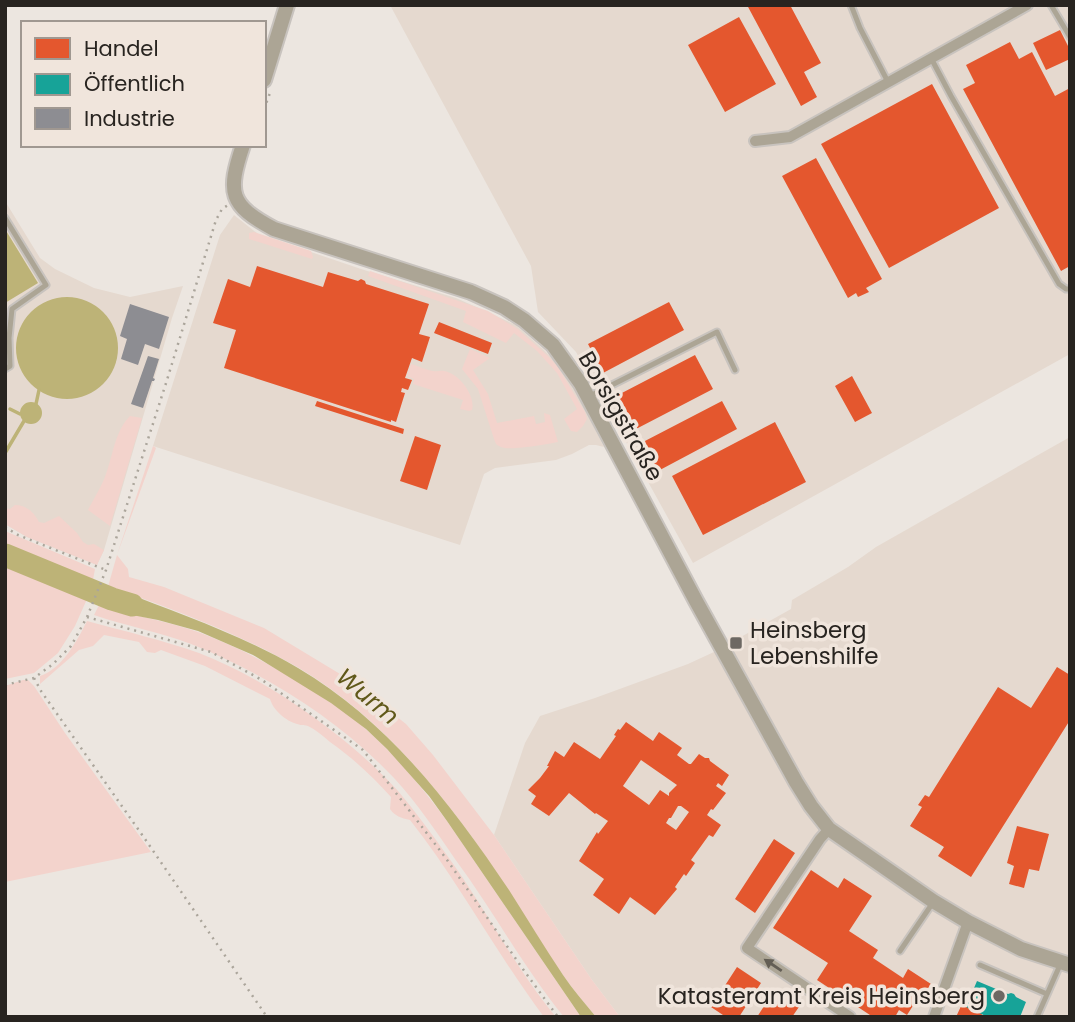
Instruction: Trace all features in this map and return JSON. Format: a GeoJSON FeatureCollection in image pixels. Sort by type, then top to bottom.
{"type":"FeatureCollection","features":[{"type":"Feature","properties":{"kind":"street"},"geometry":{"type":"LineString","coordinates":[[266,74],[288,5]]}},
{"type":"Feature","properties":{"kind":"street"},"geometry":{"type":"LineString","coordinates":[[755,141],[790,137],[1027,5]]}},
{"type":"Feature","properties":{"kind":"street"},"geometry":{"type":"LineString","coordinates":[[236,199],[233,182],[242,147]]}},
{"type":"Feature","properties":{"kind":"street","name":"Borsigstraße"},"geometry":{"type":"LineString","coordinates":[[236,199],[251,217],[274,229],[471,292],[504,307],[553,345],[581,384],[796,782],[829,829],[968,922],[1021,949],[1065,963]]}},
{"type":"Feature","properties":{"kind":"street"},"geometry":{"type":"LineString","coordinates":[[829,829],[747,948],[850,1017]]}},
{"type":"Feature","properties":{"kind":"street"},"geometry":{"type":"LineString","coordinates":[[934,1017],[968,922]]}},
{"type":"Feature","properties":{"kind":"lane"},"geometry":{"type":"LineString","coordinates":[[850,5],[888,82]]}},
{"type":"Feature","properties":{"kind":"lane"},"geometry":{"type":"LineString","coordinates":[[1051,5],[1070,37]]}},
{"type":"Feature","properties":{"kind":"lane"},"geometry":{"type":"LineString","coordinates":[[931,58],[1059,284],[1070,289]]}},
{"type":"Feature","properties":{"kind":"lane"},"geometry":{"type":"LineString","coordinates":[[5,218],[46,285],[12,309],[10,366],[5,369]]}},
{"type":"Feature","properties":{"kind":"lane"},"geometry":{"type":"LineString","coordinates":[[587,397],[717,332],[735,370]]}},
{"type":"Feature","properties":{"kind":"lane"},"geometry":{"type":"LineString","coordinates":[[900,951],[933,901]]}},
{"type":"Feature","properties":{"kind":"lane"},"geometry":{"type":"LineString","coordinates":[[1037,1017],[1065,963]]}},
{"type":"Feature","properties":{"kind":"lane"},"geometry":{"type":"LineString","coordinates":[[980,965],[1047,994]]}},
{"type":"Feature","properties":{"kind":"path"},"geometry":{"type":"LineString","coordinates":[[5,685],[34,678],[61,657],[77,636],[88,615],[106,570],[216,220],[222,209],[236,199]]}},
{"type":"Feature","properties":{"kind":"path"},"geometry":{"type":"LineString","coordinates":[[5,527],[106,570]]}},
{"type":"Feature","properties":{"kind":"path"},"geometry":{"type":"LineString","coordinates":[[88,615],[211,652],[262,680],[363,750],[445,857],[558,1017]]}},
{"type":"Feature","properties":{"kind":"path"},"geometry":{"type":"LineString","coordinates":[[34,678],[267,1017]]}},
{"type":"Feature","properties":{"kind":"shaded area"},"geometry":{"type":"Polygon","coordinates":[[[390,5],[1070,5],[1070,354],[693,563],[576,352],[538,312],[531,266],[390,5]]]}},
{"type":"Feature","properties":{"kind":"shaded area"},"geometry":{"type":"Polygon","coordinates":[[[5,201],[40,258],[55,269],[94,288],[130,297],[183,286],[104,550],[97,565],[27,537],[5,524],[5,201]]]}},
{"type":"Feature","properties":{"kind":"shaded area"},"geometry":{"type":"Polygon","coordinates":[[[234,215],[258,234],[456,298],[516,325],[560,366],[604,447],[589,445],[556,460],[495,468],[484,474],[460,545],[153,446],[220,235],[234,215]]]}},
{"type":"Feature","properties":{"kind":"shaded area"},"geometry":{"type":"Polygon","coordinates":[[[5,229],[38,283],[5,303],[5,229]]]}},
{"type":"Feature","properties":{"kind":"shaded area"},"geometry":{"type":"Polygon","coordinates":[[[254,232],[311,251],[313,257],[312,259],[249,239],[249,233],[254,232]]]}},
{"type":"Feature","properties":{"kind":"shaded area"},"geometry":{"type":"Polygon","coordinates":[[[370,271],[488,311],[518,329],[558,367],[585,412],[587,419],[583,426],[577,432],[571,431],[564,419],[577,409],[557,373],[537,351],[514,333],[506,343],[463,322],[466,311],[368,276],[370,271]]]}},
{"type":"Feature","properties":{"kind":"shaded area"},"geometry":{"type":"Polygon","coordinates":[[[67,297],[86,301],[103,312],[114,329],[118,348],[114,367],[103,384],[86,395],[67,399],[48,395],[31,384],[20,367],[16,348],[20,329],[31,312],[48,301],[67,297]]]}},
{"type":"Feature","properties":{"kind":"shaded area"},"geometry":{"type":"Polygon","coordinates":[[[470,349],[490,358],[473,370],[488,394],[497,423],[534,416],[536,424],[545,422],[544,413],[550,415],[558,442],[512,448],[497,445],[478,389],[462,369],[470,349]]]}},
{"type":"Feature","properties":{"kind":"shaded area"},"geometry":{"type":"Polygon","coordinates":[[[411,364],[455,376],[469,392],[472,410],[460,409],[463,400],[413,384],[414,379],[407,376],[411,364]]]}},
{"type":"Feature","properties":{"kind":"shaded area"},"geometry":{"type":"Polygon","coordinates":[[[31,402],[39,405],[42,413],[39,421],[31,424],[23,421],[20,413],[23,405],[31,402]]]}},
{"type":"Feature","properties":{"kind":"shaded area"},"geometry":{"type":"Polygon","coordinates":[[[130,416],[142,418],[110,526],[88,510],[104,478],[118,436],[130,416]]]}},
{"type":"Feature","properties":{"kind":"shaded area"},"geometry":{"type":"Polygon","coordinates":[[[1070,437],[1070,1017],[620,1017],[494,835],[525,743],[540,716],[688,664],[714,652],[791,609],[792,600],[876,547],[1070,437]]]}},
{"type":"Feature","properties":{"kind":"shaded area"},"geometry":{"type":"Polygon","coordinates":[[[153,446],[156,448],[117,555],[153,446]]]}},
{"type":"Feature","properties":{"kind":"shaded area"},"geometry":{"type":"Polygon","coordinates":[[[15,505],[29,510],[39,522],[44,523],[59,516],[83,542],[104,550],[97,565],[27,537],[5,524],[5,508],[10,509],[15,505]]]}},
{"type":"Feature","properties":{"kind":"shaded area"},"geometry":{"type":"Polygon","coordinates":[[[5,531],[95,569],[92,585],[5,546],[5,531]]]}},
{"type":"Feature","properties":{"kind":"shaded area"},"geometry":{"type":"Polygon","coordinates":[[[5,546],[92,585],[87,599],[5,561],[5,546]]]}},
{"type":"Feature","properties":{"kind":"shaded area"},"geometry":{"type":"Polygon","coordinates":[[[117,555],[128,569],[129,577],[164,587],[264,628],[350,680],[406,724],[494,835],[620,1017],[596,1017],[567,981],[451,809],[413,763],[371,721],[324,684],[255,645],[142,598],[119,590],[107,590],[117,555]]]}},
{"type":"Feature","properties":{"kind":"shaded area"},"geometry":{"type":"Polygon","coordinates":[[[5,561],[87,599],[75,626],[58,653],[34,673],[5,679],[5,561]]]}},
{"type":"Feature","properties":{"kind":"shaded area"},"geometry":{"type":"Polygon","coordinates":[[[107,590],[119,590],[255,645],[331,689],[361,713],[416,767],[465,827],[563,975],[596,1017],[581,1017],[429,796],[366,729],[331,703],[253,655],[198,631],[132,615],[100,603],[107,590]]]}},
{"type":"Feature","properties":{"kind":"shaded area"},"geometry":{"type":"Polygon","coordinates":[[[100,603],[186,628],[241,650],[340,708],[362,726],[400,763],[447,821],[581,1017],[564,1017],[418,807],[394,778],[349,736],[300,700],[219,656],[179,640],[94,615],[100,603]]]}},
{"type":"Feature","properties":{"kind":"shaded area"},"geometry":{"type":"Polygon","coordinates":[[[87,621],[171,644],[225,664],[279,694],[356,750],[398,791],[423,822],[556,1017],[544,1017],[428,844],[410,820],[398,816],[390,809],[391,797],[362,768],[319,733],[308,726],[284,718],[270,699],[205,666],[161,650],[155,653],[147,652],[139,642],[104,635],[93,646],[79,650],[40,684],[40,676],[62,661],[87,621]]]}},
{"type":"Feature","properties":{"kind":"shaded area"},"geometry":{"type":"Polygon","coordinates":[[[28,680],[34,686],[151,852],[5,882],[5,686],[28,680]]]}},
{"type":"Feature","properties":{"kind":"building: Handel"},"geometry":{"type":"Polygon","coordinates":[[[747,5],[790,5],[821,63],[804,72],[817,97],[801,106],[747,5]]]}},
{"type":"Feature","properties":{"kind":"building: Handel"},"geometry":{"type":"Polygon","coordinates":[[[739,17],[776,84],[725,112],[688,45],[739,17]]]}},
{"type":"Feature","properties":{"kind":"building: Handel"},"geometry":{"type":"Polygon","coordinates":[[[1060,30],[1070,50],[1070,59],[1046,70],[1033,43],[1060,30]]]}},
{"type":"Feature","properties":{"kind":"building: Handel"},"geometry":{"type":"Polygon","coordinates":[[[1010,42],[1019,59],[1032,52],[1055,96],[1070,88],[1070,266],[1061,271],[963,89],[975,83],[966,65],[1010,42]]]}},
{"type":"Feature","properties":{"kind":"building: Handel"},"geometry":{"type":"Polygon","coordinates":[[[932,84],[999,208],[889,268],[821,144],[932,84]]]}},
{"type":"Feature","properties":{"kind":"building: Handel"},"geometry":{"type":"Polygon","coordinates":[[[816,158],[882,279],[866,288],[869,292],[858,297],[856,293],[848,298],[782,176],[816,158]]]}},
{"type":"Feature","properties":{"kind":"building: Handel"},"geometry":{"type":"Polygon","coordinates":[[[257,266],[323,287],[328,272],[358,281],[361,279],[366,284],[429,304],[419,334],[430,337],[422,362],[412,358],[405,378],[412,380],[408,390],[402,388],[401,392],[405,393],[396,422],[224,368],[236,330],[213,323],[228,279],[250,287],[257,266]]]}},
{"type":"Feature","properties":{"kind":"building: Handel"},"geometry":{"type":"Polygon","coordinates":[[[669,302],[684,330],[603,373],[588,344],[669,302]]]}},
{"type":"Feature","properties":{"kind":"building: Handel"},"geometry":{"type":"Polygon","coordinates":[[[439,322],[492,343],[488,354],[434,333],[439,322]]]}},
{"type":"Feature","properties":{"kind":"building: Handel"},"geometry":{"type":"Polygon","coordinates":[[[695,355],[713,389],[636,429],[618,395],[695,355]]]}},
{"type":"Feature","properties":{"kind":"building: Handel"},"geometry":{"type":"Polygon","coordinates":[[[852,376],[872,413],[855,422],[835,386],[852,376]]]}},
{"type":"Feature","properties":{"kind":"building: Handel"},"geometry":{"type":"Polygon","coordinates":[[[317,401],[404,429],[403,434],[315,406],[317,401]]]}},
{"type":"Feature","properties":{"kind":"building: Handel"},"geometry":{"type":"Polygon","coordinates":[[[722,401],[737,429],[658,471],[643,442],[722,401]]]}},
{"type":"Feature","properties":{"kind":"building: Handel"},"geometry":{"type":"Polygon","coordinates":[[[775,422],[806,482],[703,535],[672,476],[775,422]]]}},
{"type":"Feature","properties":{"kind":"building: Handel"},"geometry":{"type":"Polygon","coordinates":[[[415,436],[441,445],[427,490],[400,481],[415,436]]]}},
{"type":"Feature","properties":{"kind":"building: Handel"},"geometry":{"type":"Polygon","coordinates":[[[1057,667],[1070,675],[1070,720],[971,877],[938,856],[944,847],[910,826],[922,807],[918,805],[925,795],[929,797],[998,687],[1031,708],[1057,667]]]}},
{"type":"Feature","properties":{"kind":"building: Handel"},"geometry":{"type":"Polygon","coordinates":[[[626,722],[653,741],[659,732],[682,748],[677,755],[689,764],[699,754],[709,758],[729,775],[722,786],[718,783],[716,786],[726,793],[707,815],[721,825],[713,837],[709,835],[691,860],[695,863],[655,915],[630,897],[619,914],[593,895],[604,879],[579,861],[597,832],[598,834],[608,821],[569,793],[549,816],[531,804],[536,796],[528,790],[549,766],[555,751],[564,757],[574,742],[600,759],[618,729],[626,722]],[[641,760],[623,786],[649,805],[660,790],[669,796],[677,785],[641,760]],[[678,806],[666,823],[676,830],[689,812],[678,806]]]}},
{"type":"Feature","properties":{"kind":"building: Handel"},"geometry":{"type":"Polygon","coordinates":[[[1017,826],[1049,834],[1039,871],[1029,869],[1024,888],[1009,884],[1014,866],[1007,863],[1017,826]]]}},
{"type":"Feature","properties":{"kind":"building: Handel"},"geometry":{"type":"Polygon","coordinates":[[[774,839],[795,853],[755,913],[735,899],[774,839]]]}},
{"type":"Feature","properties":{"kind":"building: Handel"},"geometry":{"type":"Polygon","coordinates":[[[811,870],[838,888],[844,878],[872,896],[849,931],[878,950],[873,958],[903,978],[908,969],[931,984],[907,1015],[899,1010],[895,1017],[873,1017],[817,980],[828,963],[773,928],[811,870]]]}},
{"type":"Feature","properties":{"kind":"building: Handel"},"geometry":{"type":"Polygon","coordinates":[[[737,967],[761,983],[739,1017],[726,1017],[711,1007],[737,967]]]}},
{"type":"Feature","properties":{"kind":"building: Handel"},"geometry":{"type":"Polygon","coordinates":[[[776,988],[801,1004],[792,1017],[757,1017],[776,988]]]}},
{"type":"Feature","properties":{"kind":"building: Handel"},"geometry":{"type":"Polygon","coordinates":[[[962,1004],[982,1014],[981,1017],[956,1017],[962,1004]]]}},
{"type":"Feature","properties":{"kind":"building: Öffentlich"},"geometry":{"type":"Polygon","coordinates":[[[977,981],[1014,994],[1026,1002],[1020,1017],[988,1017],[966,1007],[977,981]]]}},
{"type":"Feature","properties":{"kind":"building: Industrie"},"geometry":{"type":"Polygon","coordinates":[[[130,304],[169,317],[159,349],[145,344],[138,365],[121,359],[127,339],[120,336],[130,304]]]}},
{"type":"Feature","properties":{"kind":"building: Industrie"},"geometry":{"type":"Polygon","coordinates":[[[148,356],[159,359],[153,378],[155,379],[143,408],[131,404],[148,356]]]}},
{"type":"Feature","properties":{"kind":"waterway"},"geometry":{"type":"LineString","coordinates":[[36,404],[39,390]]}},
{"type":"Feature","properties":{"kind":"waterway"},"geometry":{"type":"LineString","coordinates":[[10,409],[20,414]]}},
{"type":"Feature","properties":{"kind":"waterway"},"geometry":{"type":"LineString","coordinates":[[5,453],[24,421]]}},
{"type":"Feature","properties":{"kind":"waterway","name":"Wurm"},"geometry":{"type":"LineString","coordinates":[[5,555],[132,605]]}},
{"type":"Feature","properties":{"kind":"place","name":"Heinsberg Lebenshilfe"},"geometry":{"type":"Point","coordinates":[736,643]}},
{"type":"Feature","properties":{"kind":"place","name":"Katasteramt Kreis Heinsberg"},"geometry":{"type":"Point","coordinates":[999,996]}}]}
